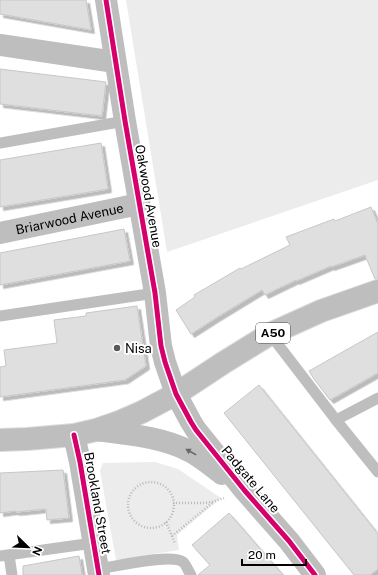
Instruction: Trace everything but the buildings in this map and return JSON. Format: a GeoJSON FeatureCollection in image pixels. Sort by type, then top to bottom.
{"type":"FeatureCollection","features":[{"type":"Feature","properties":{"kind":"street","name":"Oakwood Avenue"},"geometry":{"type":"LineString","coordinates":[[106,0],[115,62],[155,293],[161,346],[176,394]]}},
{"type":"Feature","properties":{"kind":"street"},"geometry":{"type":"LineString","coordinates":[[0,45],[115,62]]}},
{"type":"Feature","properties":{"kind":"street","name":"Briarwood Avenue"},"geometry":{"type":"LineString","coordinates":[[0,233],[139,204]]}},
{"type":"Feature","properties":{"kind":"street","name":"A50"},"geometry":{"type":"LineString","coordinates":[[0,440],[74,435],[120,422],[176,394],[270,334],[321,311],[378,292]]}},
{"type":"Feature","properties":{"kind":"street","name":"Padgate Lane"},"geometry":{"type":"LineString","coordinates":[[176,394],[196,430],[245,491],[289,541],[315,575]]}},
{"type":"Feature","properties":{"kind":"street"},"geometry":{"type":"LineString","coordinates":[[96,430],[135,436],[176,445],[201,458],[245,491]]}},
{"type":"Feature","properties":{"kind":"street","name":"Brookland Street"},"geometry":{"type":"LineString","coordinates":[[74,435],[99,572]]}},
{"type":"Feature","properties":{"kind":"lane"},"geometry":{"type":"LineString","coordinates":[[0,143],[125,121]]}},
{"type":"Feature","properties":{"kind":"lane"},"geometry":{"type":"LineString","coordinates":[[0,316],[155,293]]}},
{"type":"Feature","properties":{"kind":"lane"},"geometry":{"type":"LineString","coordinates":[[270,334],[378,472]]}},
{"type":"Feature","properties":{"kind":"lane"},"geometry":{"type":"LineString","coordinates":[[336,420],[378,398]]}},
{"type":"Feature","properties":{"kind":"lane"},"geometry":{"type":"LineString","coordinates":[[12,575],[4,555],[93,543]]}},
{"type":"Feature","properties":{"kind":"lane"},"geometry":{"type":"LineString","coordinates":[[99,572],[152,560],[177,559],[184,562],[191,575]]}},
{"type":"Feature","properties":{"kind":"path"},"geometry":{"type":"LineString","coordinates":[[154,482],[167,489],[172,495],[174,503],[173,510],[166,522],[152,528],[144,527],[132,518],[129,512],[128,504],[130,496],[134,490],[140,485],[154,482]]}},
{"type":"Feature","properties":{"kind":"path"},"geometry":{"type":"LineString","coordinates":[[174,503],[212,502],[245,491]]}},
{"type":"Feature","properties":{"kind":"path"},"geometry":{"type":"LineString","coordinates":[[172,536],[212,502]]}},
{"type":"Feature","properties":{"kind":"path"},"geometry":{"type":"LineString","coordinates":[[166,522],[172,536],[177,559]]}},
{"type":"Feature","properties":{"kind":"shaded area"},"geometry":{"type":"Polygon","coordinates":[[[126,0],[378,0],[378,180],[167,252],[126,0]]]}},
{"type":"Feature","properties":{"kind":"shaded area"},"geometry":{"type":"Polygon","coordinates":[[[155,462],[178,469],[221,498],[177,535],[179,550],[116,560],[100,471],[103,463],[155,462]]]}},
{"type":"Feature","properties":{"kind":"cycle path"},"geometry":{"type":"LineString","coordinates":[[106,0],[125,121],[155,293],[161,346],[176,394],[196,430],[245,491],[289,541],[315,575]]}},
{"type":"Feature","properties":{"kind":"cycle path"},"geometry":{"type":"LineString","coordinates":[[74,435],[99,575]]}},
{"type":"Feature","properties":{"kind":"place","name":"Nisa"},"geometry":{"type":"Point","coordinates":[117,348]}}]}
